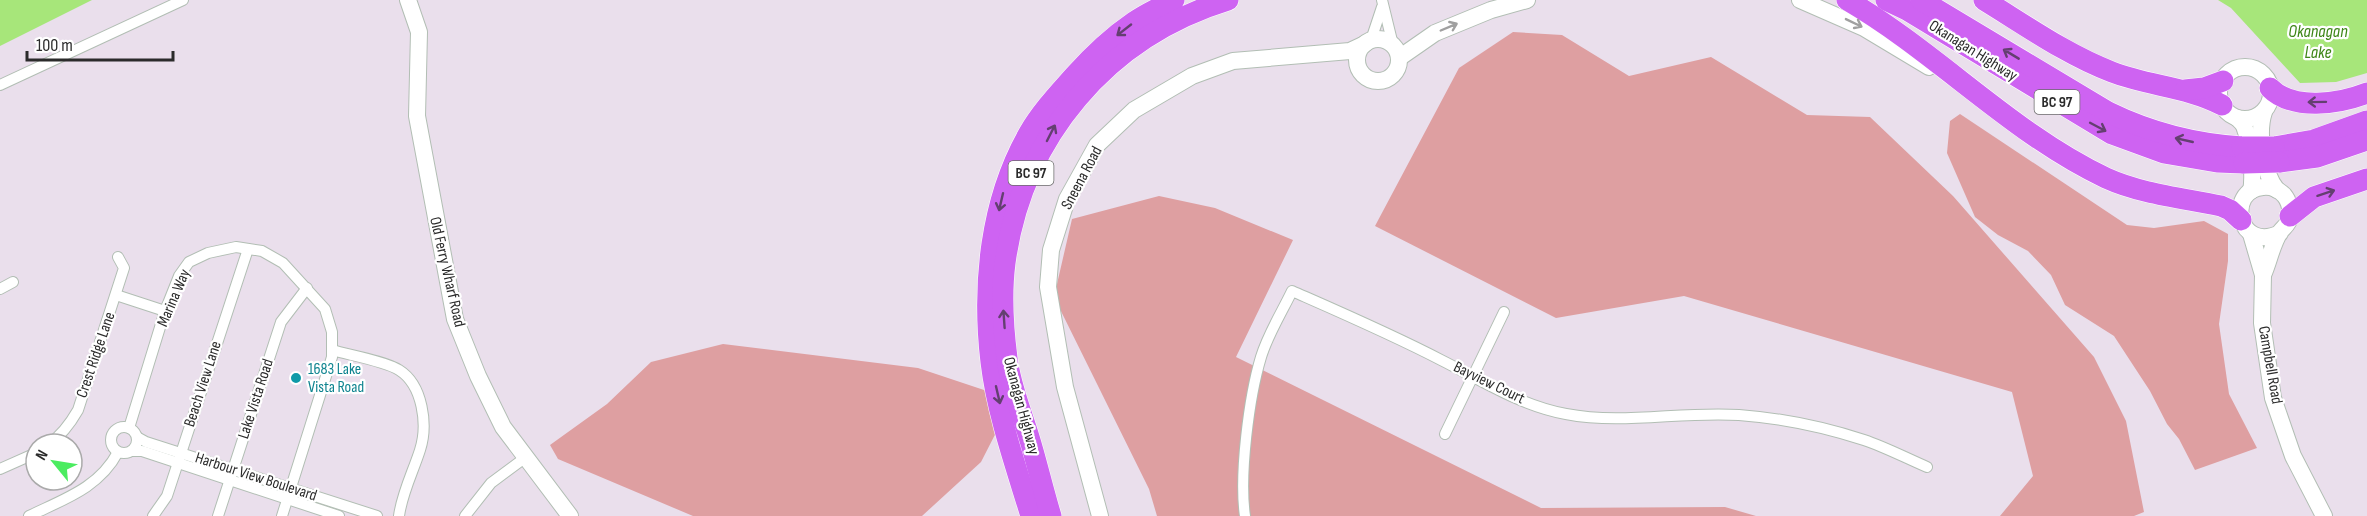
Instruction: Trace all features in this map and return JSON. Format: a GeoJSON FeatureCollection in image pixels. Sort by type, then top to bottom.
{"type":"FeatureCollection","features":[{"type":"Feature","properties":{"kind":"highway","name":"Okanagan Highway"},"geometry":{"type":"LineString","coordinates":[[1051,516],[1019,440],[991,364],[987,312],[991,244],[1005,187],[1029,133],[1052,101],[1095,53],[1135,21],[1174,0]]}},
{"type":"Feature","properties":{"kind":"highway","name":"Okanagan Highway"},"geometry":{"type":"LineString","coordinates":[[1031,516],[1007,360],[1003,309],[1005,263],[1014,220],[1025,185],[1056,123],[1086,86],[1108,65],[1136,44],[1184,17],[1228,0]]}},
{"type":"Feature","properties":{"kind":"highway"},"geometry":{"type":"LineString","coordinates":[[1848,0],[1878,17],[1996,108],[2082,166],[2108,179],[2154,192],[2221,206],[2230,210],[2246,227]]}},
{"type":"Feature","properties":{"kind":"highway","name":"Okanagan Highway"},"geometry":{"type":"LineString","coordinates":[[1886,0],[1907,10],[2112,134],[2164,153],[2217,162],[2243,155]]}},
{"type":"Feature","properties":{"kind":"highway","name":"Okanagan Highway"},"geometry":{"type":"LineString","coordinates":[[1921,0],[2108,112],[2135,125],[2243,155],[2317,157],[2367,140]]}},
{"type":"Feature","properties":{"kind":"highway"},"geometry":{"type":"LineString","coordinates":[[1984,0],[2028,27],[2110,71],[2136,80],[2202,96],[2229,111]]}},
{"type":"Feature","properties":{"kind":"highway"},"geometry":{"type":"LineString","coordinates":[[2181,90],[2204,88],[2223,81]]}},
{"type":"Feature","properties":{"kind":"highway"},"geometry":{"type":"LineString","coordinates":[[2270,88],[2288,100],[2304,102],[2339,100],[2367,93]]}},
{"type":"Feature","properties":{"kind":"highway","name":"Okanagan Highway"},"geometry":{"type":"LineString","coordinates":[[2277,155],[2367,121]]}},
{"type":"Feature","properties":{"kind":"highway"},"geometry":{"type":"LineString","coordinates":[[2285,225],[2305,202],[2367,178]]}},
{"type":"Feature","properties":{"kind":"highway"},"geometry":{"type":"LineString","coordinates":[[1019,440],[1026,516]]}},
{"type":"Feature","properties":{"kind":"highway"},"geometry":{"type":"LineString","coordinates":[[1019,440],[1058,516]]}},
{"type":"Feature","properties":{"kind":"street"},"geometry":{"type":"LineString","coordinates":[[0,85],[183,0]]}},
{"type":"Feature","properties":{"kind":"street","name":"Old Ferry Wharf Road"},"geometry":{"type":"LineString","coordinates":[[408,0],[419,32],[417,116],[455,319],[478,376],[503,427],[570,516]]}},
{"type":"Feature","properties":{"kind":"street"},"geometry":{"type":"LineString","coordinates":[[1396,51],[1491,10],[1527,0]]}},
{"type":"Feature","properties":{"kind":"street"},"geometry":{"type":"LineString","coordinates":[[1800,0],[1864,28],[1996,108]]}},
{"type":"Feature","properties":{"kind":"street"},"geometry":{"type":"LineString","coordinates":[[1382,3],[1396,51],[1398,67],[1394,75],[1377,82],[1368,80],[1357,67],[1359,50],[1368,42],[1382,3]]}},
{"type":"Feature","properties":{"kind":"street"},"geometry":{"type":"LineString","coordinates":[[1368,42],[1386,40],[1396,51]]}},
{"type":"Feature","properties":{"kind":"street","name":"Sneena Road"},"geometry":{"type":"LineString","coordinates":[[1100,516],[1065,387],[1048,287],[1051,250],[1067,198],[1097,145],[1134,110],[1192,76],[1233,61],[1350,51],[1368,42]]}},
{"type":"Feature","properties":{"kind":"street","name":"Sneena Road"},"geometry":{"type":"LineString","coordinates":[[1314,54],[1339,59],[1357,67]]}},
{"type":"Feature","properties":{"kind":"street"},"geometry":{"type":"LineString","coordinates":[[2249,68],[2263,74],[2270,88],[2269,105],[2264,112],[2260,133],[2269,180],[2288,201],[2285,225],[2266,238],[2246,227],[2241,204],[2251,191],[2252,178],[2247,134],[2245,126],[2229,111],[2220,94],[2223,81],[2234,70],[2249,68]]}},
{"type":"Feature","properties":{"kind":"street"},"geometry":{"type":"LineString","coordinates":[[2229,111],[2251,118],[2264,112]]}},
{"type":"Feature","properties":{"kind":"street"},"geometry":{"type":"LineString","coordinates":[[2251,191],[2264,187],[2277,190]]}},
{"type":"Feature","properties":{"kind":"street","name":"Campbell Road"},"geometry":{"type":"LineString","coordinates":[[2263,275],[2285,225]]}},
{"type":"Feature","properties":{"kind":"street","name":"Campbell Road"},"geometry":{"type":"LineString","coordinates":[[2246,227],[2263,275],[2262,323],[2273,398],[2293,456],[2324,516]]}},
{"type":"Feature","properties":{"kind":"street","name":"Marina Way"},"geometry":{"type":"LineString","coordinates":[[129,428],[165,311],[179,276],[189,262],[208,253],[236,247],[262,251],[283,263],[325,309],[332,332],[333,357],[282,516]]}},
{"type":"Feature","properties":{"kind":"street","name":"Beach View Lane"},"geometry":{"type":"LineString","coordinates":[[153,516],[167,496],[248,249]]}},
{"type":"Feature","properties":{"kind":"street","name":"Crest Ridge Lane"},"geometry":{"type":"LineString","coordinates":[[64,432],[78,410],[116,295],[124,268],[118,257]]}},
{"type":"Feature","properties":{"kind":"street"},"geometry":{"type":"LineString","coordinates":[[0,289],[13,282]]}},
{"type":"Feature","properties":{"kind":"street","name":"Lake Vista Road"},"geometry":{"type":"LineString","coordinates":[[218,516],[281,322],[307,288]]}},
{"type":"Feature","properties":{"kind":"street","name":"Bayview Court"},"geometry":{"type":"LineString","coordinates":[[1245,516],[1243,474],[1261,355],[1292,291],[1441,359],[1522,401],[1565,414],[1611,418],[1740,415],[1782,421],[1828,429],[1866,441],[1926,467]]}},
{"type":"Feature","properties":{"kind":"street"},"geometry":{"type":"LineString","coordinates":[[116,295],[165,311]]}},
{"type":"Feature","properties":{"kind":"street"},"geometry":{"type":"LineString","coordinates":[[1445,434],[1504,312]]}},
{"type":"Feature","properties":{"kind":"street"},"geometry":{"type":"LineString","coordinates":[[332,350],[398,369],[408,377],[416,391],[422,410],[424,430],[399,516]]}},
{"type":"Feature","properties":{"kind":"street"},"geometry":{"type":"LineString","coordinates":[[120,427],[129,428],[137,437],[137,443],[132,451],[127,453],[118,452],[112,447],[110,437],[120,427]]}},
{"type":"Feature","properties":{"kind":"street","name":"Harbour View Boulevard"},"geometry":{"type":"LineString","coordinates":[[137,437],[179,458]]}},
{"type":"Feature","properties":{"kind":"street","name":"Harbour View Boulevard"},"geometry":{"type":"LineString","coordinates":[[132,451],[179,458],[289,494],[377,516]]}},
{"type":"Feature","properties":{"kind":"street"},"geometry":{"type":"LineString","coordinates":[[29,516],[83,490],[106,472],[118,452]]}},
{"type":"Feature","properties":{"kind":"street"},"geometry":{"type":"LineString","coordinates":[[465,516],[491,483],[526,457]]}},
{"type":"Feature","properties":{"kind":"street"},"geometry":{"type":"LineString","coordinates":[[0,469],[24,458]]}},
{"type":"Feature","properties":{"kind":"street","name":"Harbour View Boulevard"},"geometry":{"type":"LineString","coordinates":[[289,494],[339,516]]}},
{"type":"Feature","properties":{"kind":"shaded area"},"geometry":{"type":"Polygon","coordinates":[[[1513,32],[1562,35],[1629,76],[1711,57],[1807,115],[1870,117],[1953,196],[2094,357],[2126,421],[2144,512],[2134,516],[2000,516],[2033,476],[2012,392],[1684,296],[1556,318],[1375,226],[1459,68],[1513,32]]]}},
{"type":"Feature","properties":{"kind":"shaded area"},"geometry":{"type":"Polygon","coordinates":[[[1960,114],[2127,225],[2154,228],[2204,221],[2228,234],[2228,261],[2219,324],[2229,394],[2257,448],[2195,470],[2150,391],[2114,336],[2065,305],[2051,275],[2028,251],[1998,235],[1975,217],[1947,153],[1950,121],[1960,114]]]}},
{"type":"Feature","properties":{"kind":"shaded area"},"geometry":{"type":"Polygon","coordinates":[[[1159,196],[1215,208],[1293,240],[1236,357],[1541,508],[1725,507],[1756,516],[1157,516],[1149,489],[1054,297],[1072,219],[1159,196]]]}},
{"type":"Feature","properties":{"kind":"shaded area"},"geometry":{"type":"Polygon","coordinates":[[[723,344],[918,368],[996,394],[1004,417],[981,462],[922,516],[693,516],[558,459],[550,445],[607,404],[651,362],[723,344]]]}},
{"type":"Feature","properties":{"kind":"water"},"geometry":{"type":"Polygon","coordinates":[[[0,0],[92,0],[0,46],[0,0]]]}},
{"type":"Feature","properties":{"kind":"water","name":"Okanagan Lake"},"geometry":{"type":"Polygon","coordinates":[[[2218,0],[2367,0],[2367,73],[2336,82],[2300,83],[2231,8],[2218,0]]]}},
{"type":"Feature","properties":{"kind":"place","name":"1683 Lake Vista Road"},"geometry":{"type":"Point","coordinates":[296,378]}}]}
